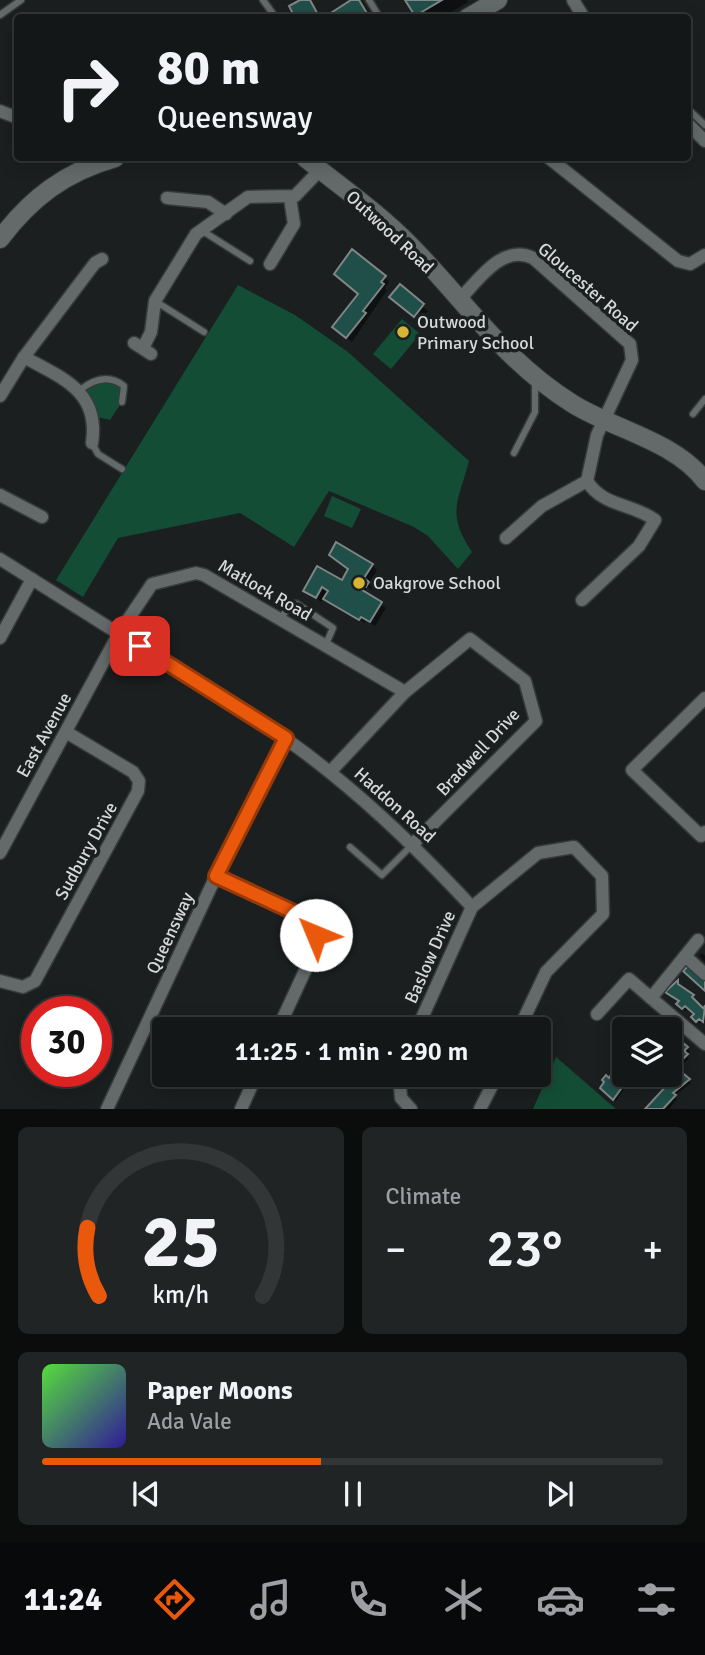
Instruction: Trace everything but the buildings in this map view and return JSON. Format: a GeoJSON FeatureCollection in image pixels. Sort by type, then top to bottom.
{"type":"FeatureCollection","features":[{"type":"Feature","properties":{"kind":"street"},"geometry":{"type":"LineString","coordinates":[[474,14],[498,0]]}},
{"type":"Feature","properties":{"kind":"street"},"geometry":{"type":"LineString","coordinates":[[691,127],[704,139]]}},
{"type":"Feature","properties":{"kind":"street"},"geometry":{"type":"LineString","coordinates":[[0,239],[26,207],[50,187],[106,161]]}},
{"type":"Feature","properties":{"kind":"street","name":"Outwood Road"},"geometry":{"type":"LineString","coordinates":[[308,161],[410,245],[495,342],[536,377],[574,405],[678,457],[705,481]]}},
{"type":"Feature","properties":{"kind":"street"},"geometry":{"type":"LineString","coordinates":[[553,161],[678,261],[690,264],[705,255]]}},
{"type":"Feature","properties":{"kind":"street"},"geometry":{"type":"LineString","coordinates":[[143,348],[151,332],[155,301],[188,244],[201,230],[248,197],[290,198],[299,194],[320,170]]}},
{"type":"Feature","properties":{"kind":"street"},"geometry":{"type":"LineString","coordinates":[[165,197],[208,202],[226,215]]}},
{"type":"Feature","properties":{"kind":"street"},"geometry":{"type":"LineString","coordinates":[[270,264],[294,224],[290,198]]}},
{"type":"Feature","properties":{"kind":"street","name":"Gloucester Road"},"geometry":{"type":"LineString","coordinates":[[459,300],[506,256],[524,254],[533,258],[630,344],[632,360],[592,449],[587,481]]}},
{"type":"Feature","properties":{"kind":"street"},"geometry":{"type":"LineString","coordinates":[[0,396],[24,357],[95,263],[102,260]]}},
{"type":"Feature","properties":{"kind":"street"},"geometry":{"type":"LineString","coordinates":[[24,357],[80,390],[93,416],[92,443]]}},
{"type":"Feature","properties":{"kind":"street"},"geometry":{"type":"LineString","coordinates":[[506,538],[548,501],[587,481],[606,500],[645,513],[654,520],[639,546],[583,600]]}},
{"type":"Feature","properties":{"kind":"street"},"geometry":{"type":"LineString","coordinates":[[0,495],[43,517]]}},
{"type":"Feature","properties":{"kind":"street"},"geometry":{"type":"LineString","coordinates":[[0,559],[286,738]]}},
{"type":"Feature","properties":{"kind":"street","name":"Matlock Road"},"geometry":{"type":"LineString","coordinates":[[120,633],[152,584],[196,573],[328,640],[405,692]]}},
{"type":"Feature","properties":{"kind":"street"},"geometry":{"type":"LineString","coordinates":[[0,638],[32,579]]}},
{"type":"Feature","properties":{"kind":"street","name":"East Avenue"},"geometry":{"type":"LineString","coordinates":[[0,853],[120,633]]}},
{"type":"Feature","properties":{"kind":"street","name":"Bradwell Drive"},"geometry":{"type":"LineString","coordinates":[[331,771],[405,692],[470,639],[525,681],[536,721],[413,844]]}},
{"type":"Feature","properties":{"kind":"street"},"geometry":{"type":"LineString","coordinates":[[705,698],[632,770],[701,835],[705,832]]}},
{"type":"Feature","properties":{"kind":"street","name":"Sudbury Drive"},"geometry":{"type":"LineString","coordinates":[[0,981],[23,987],[35,981],[138,791],[139,780],[133,772],[66,732]]}},
{"type":"Feature","properties":{"kind":"street","name":"Haddon Road"},"geometry":{"type":"LineString","coordinates":[[286,738],[331,771],[413,844],[472,907]]}},
{"type":"Feature","properties":{"kind":"street","name":"Queensway"},"geometry":{"type":"LineString","coordinates":[[107,1109],[216,876],[286,738]]}},
{"type":"Feature","properties":{"kind":"street","name":"Baslow Drive"},"geometry":{"type":"LineString","coordinates":[[422,1017],[472,907],[538,853],[574,846],[602,876],[603,914],[546,972],[525,1017]]}},
{"type":"Feature","properties":{"kind":"street"},"geometry":{"type":"LineString","coordinates":[[216,876],[298,914],[315,931],[316,947],[284,1017]]}},
{"type":"Feature","properties":{"kind":"street"},"geometry":{"type":"LineString","coordinates":[[651,998],[698,940]]}},
{"type":"Feature","properties":{"kind":"street"},"geometry":{"type":"LineString","coordinates":[[685,956],[705,974]]}},
{"type":"Feature","properties":{"kind":"street"},"geometry":{"type":"LineString","coordinates":[[597,1014],[629,979],[704,1048]]}},
{"type":"Feature","properties":{"kind":"street"},"geometry":{"type":"LineString","coordinates":[[241,1109],[251,1087]]}},
{"type":"Feature","properties":{"kind":"street"},"geometry":{"type":"LineString","coordinates":[[400,1087],[401,1098],[411,1109]]}},
{"type":"Feature","properties":{"kind":"street"},"geometry":{"type":"LineString","coordinates":[[480,1109],[491,1087]]}},
{"type":"Feature","properties":{"kind":"lane"},"geometry":{"type":"LineString","coordinates":[[0,15],[21,0]]}},
{"type":"Feature","properties":{"kind":"lane"},"geometry":{"type":"LineString","coordinates":[[691,113],[705,125]]}},
{"type":"Feature","properties":{"kind":"lane"},"geometry":{"type":"LineString","coordinates":[[201,230],[250,261]]}},
{"type":"Feature","properties":{"kind":"lane"},"geometry":{"type":"LineString","coordinates":[[155,301],[204,332]]}},
{"type":"Feature","properties":{"kind":"lane"},"geometry":{"type":"LineString","coordinates":[[514,453],[535,412],[536,377]]}},
{"type":"Feature","properties":{"kind":"lane"},"geometry":{"type":"LineString","coordinates":[[80,390],[95,380],[114,380],[124,386],[122,402]]}},
{"type":"Feature","properties":{"kind":"lane"},"geometry":{"type":"LineString","coordinates":[[693,414],[705,400]]}},
{"type":"Feature","properties":{"kind":"lane"},"geometry":{"type":"LineString","coordinates":[[92,443],[98,454],[122,469]]}},
{"type":"Feature","properties":{"kind":"lane"},"geometry":{"type":"LineString","coordinates":[[283,615],[292,603],[306,609],[333,628],[328,640]]}},
{"type":"Feature","properties":{"kind":"lane"},"geometry":{"type":"LineString","coordinates":[[351,847],[382,874],[386,874],[413,844]]}},
{"type":"Feature","properties":{"kind":"green space"},"geometry":{"type":"Polygon","coordinates":[[[238,285],[295,315],[348,352],[469,461],[458,498],[457,517],[464,539],[472,552],[458,569],[428,536],[414,527],[329,491],[294,547],[240,513],[118,538],[83,597],[56,580],[238,285]]]}},
{"type":"Feature","properties":{"kind":"green space"},"geometry":{"type":"Polygon","coordinates":[[[402,319],[420,334],[391,369],[373,354],[402,319]]]}},
{"type":"Feature","properties":{"kind":"green space"},"geometry":{"type":"Polygon","coordinates":[[[101,379],[124,386],[122,402],[110,420],[93,416],[80,390],[101,379]]]}},
{"type":"Feature","properties":{"kind":"green space"},"geometry":{"type":"Polygon","coordinates":[[[332,496],[361,509],[352,528],[324,516],[332,496]]]}},
{"type":"Feature","properties":{"kind":"green space"},"geometry":{"type":"Polygon","coordinates":[[[556,1057],[616,1109],[533,1109],[543,1087],[551,1087],[551,1068],[556,1057]]]}},
{"type":"Feature","properties":{"kind":"place","name":"Outwood Primary School"},"geometry":{"type":"Point","coordinates":[403,332]}},
{"type":"Feature","properties":{"kind":"place","name":"Oakgrove School"},"geometry":{"type":"Point","coordinates":[359,583]}},
{"type":"Feature","properties":{"kind":"route"},"geometry":{"type":"LineString","coordinates":[[140,646],[286,738],[216,876],[298,914],[309,922],[316,935]]}}]}
